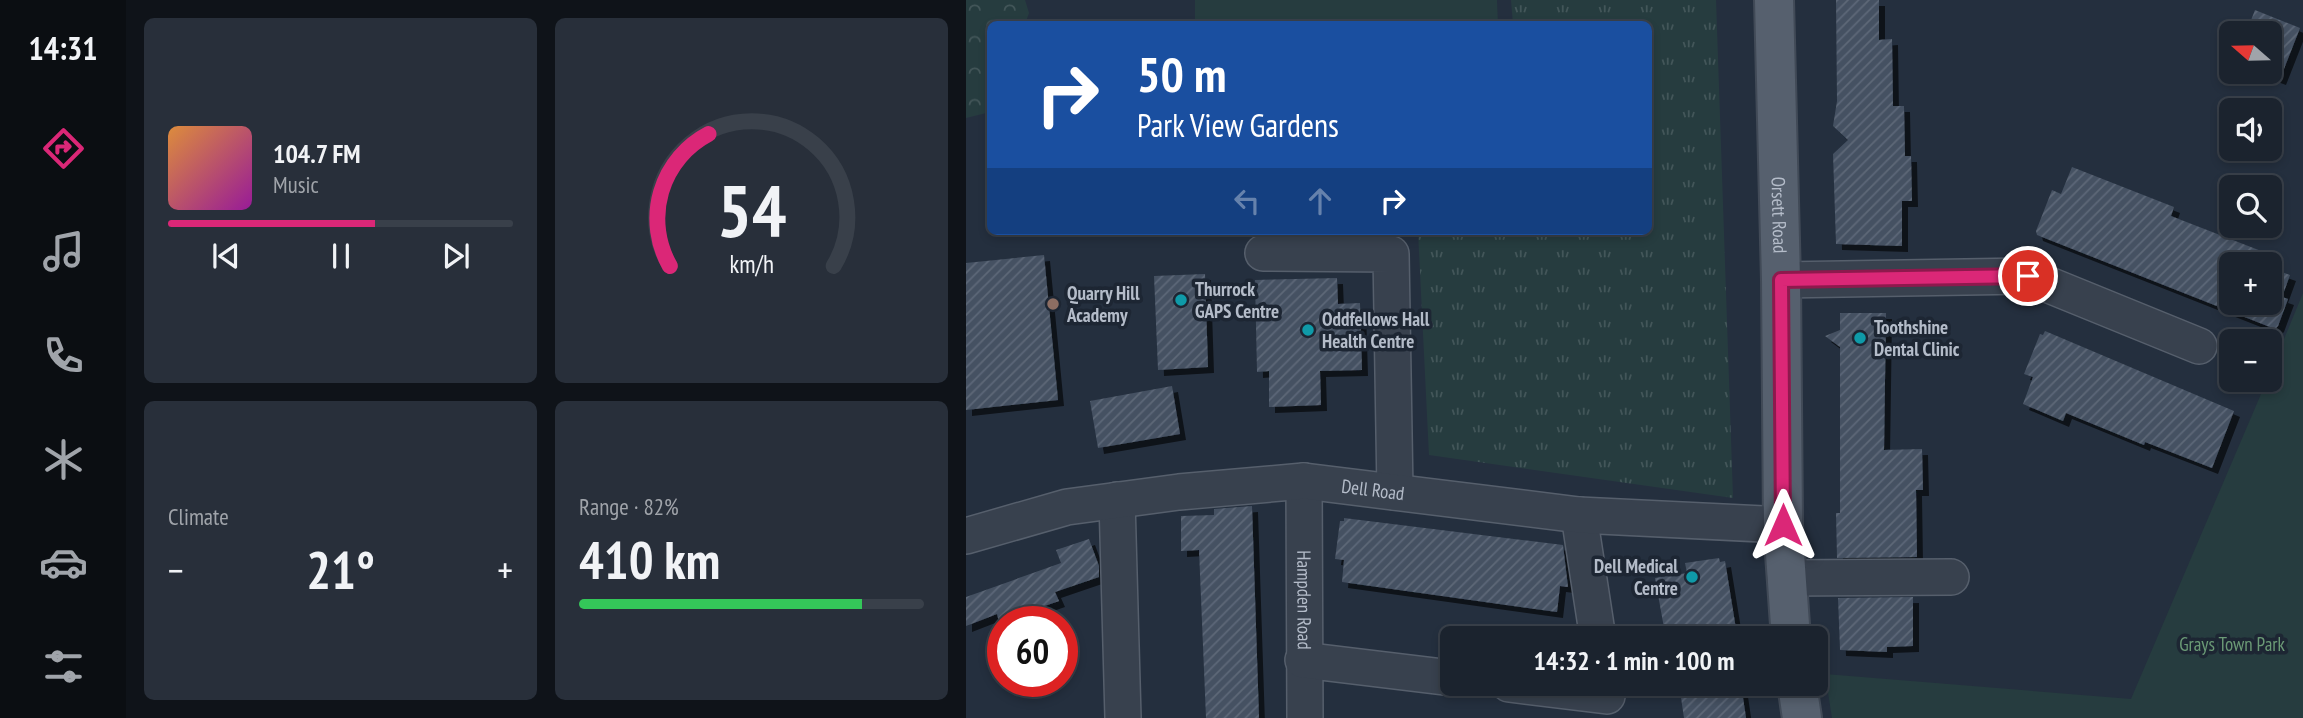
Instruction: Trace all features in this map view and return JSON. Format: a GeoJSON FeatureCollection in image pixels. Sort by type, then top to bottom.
{"type":"FeatureCollection","features":[{"type":"Feature","properties":{"kind":"main road","name":"Orsett Road"},"geometry":{"type":"LineString","coordinates":[[1774,0],[1781,280],[1783,525],[1790,626]]}},
{"type":"Feature","properties":{"kind":"main road"},"geometry":{"type":"LineString","coordinates":[[1799,696],[1802,718]]}},
{"type":"Feature","properties":{"kind":"street"},"geometry":{"type":"LineString","coordinates":[[1263,253],[1391,254],[1395,492]]}},
{"type":"Feature","properties":{"kind":"street"},"geometry":{"type":"LineString","coordinates":[[1781,280],[2028,276],[2199,346]]}},
{"type":"Feature","properties":{"kind":"street","name":"Dell Road"},"geometry":{"type":"LineString","coordinates":[[966,536],[1067,508],[1117,500],[1304,481],[1579,515],[1783,525]]}},
{"type":"Feature","properties":{"kind":"street","name":"Hampden Road"},"geometry":{"type":"LineString","coordinates":[[1304,481],[1305,718]]}},
{"type":"Feature","properties":{"kind":"street"},"geometry":{"type":"LineString","coordinates":[[1117,500],[1123,718]]}},
{"type":"Feature","properties":{"kind":"street"},"geometry":{"type":"LineString","coordinates":[[1579,515],[1596,626]]}},
{"type":"Feature","properties":{"kind":"street"},"geometry":{"type":"LineString","coordinates":[[1785,578],[1951,577]]}},
{"type":"Feature","properties":{"kind":"street"},"geometry":{"type":"LineString","coordinates":[[1303,660],[1440,677]]}},
{"type":"Feature","properties":{"kind":"street"},"geometry":{"type":"LineString","coordinates":[[1588,696],[1608,699]]}},
{"type":"Feature","properties":{"kind":"green space"},"geometry":{"type":"Polygon","coordinates":[[[966,0],[1025,0],[1029,13],[1026,21],[987,21],[987,113],[966,118],[966,0]]]}},
{"type":"Feature","properties":{"kind":"green space"},"geometry":{"type":"Polygon","coordinates":[[[1195,0],[1497,0],[1498,21],[1195,21],[1195,0]]]}},
{"type":"Feature","properties":{"kind":"green space"},"geometry":{"type":"Polygon","coordinates":[[[1511,0],[1716,0],[1733,498],[1429,455],[1418,235],[1652,235],[1652,21],[1513,21],[1511,0]]]}},
{"type":"Feature","properties":{"kind":"green space","name":"Grays Town Park"},"geometry":{"type":"Polygon","coordinates":[[[2303,293],[2303,718],[1832,718],[1828,674],[2131,699],[2262,392],[2282,392],[2282,344],[2303,293]]]}},
{"type":"Feature","properties":{"kind":"building"},"geometry":{"type":"Polygon","coordinates":[[[1836,0],[1879,0],[1879,40],[1892,39],[1893,106],[1904,106],[1905,156],[1911,156],[1912,201],[1902,201],[1902,246],[1836,244],[1833,154],[1848,140],[1833,126],[1837,101],[1836,0]]]}},
{"type":"Feature","properties":{"kind":"building"},"geometry":{"type":"Polygon","coordinates":[[[2255,10],[2300,28],[2282,74],[2282,21],[2251,21],[2255,10]]]}},
{"type":"Feature","properties":{"kind":"building"},"geometry":{"type":"Polygon","coordinates":[[[2072,167],[2174,207],[2171,216],[2219,235],[2219,238],[2228,238],[2264,252],[2219,252],[2219,307],[2037,235],[2036,231],[2052,190],[2061,194],[2072,167]]]}},
{"type":"Feature","properties":{"kind":"building"},"geometry":{"type":"Polygon","coordinates":[[[1044,255],[1058,400],[966,410],[966,263],[1044,255]]]}},
{"type":"Feature","properties":{"kind":"building"},"geometry":{"type":"Polygon","coordinates":[[[2282,272],[2290,275],[2282,297],[2282,272]]]}},
{"type":"Feature","properties":{"kind":"building","name":"Thurrock GAPS Centre"},"geometry":{"type":"Polygon","coordinates":[[[1205,274],[1208,367],[1158,370],[1154,276],[1205,274]]]}},
{"type":"Feature","properties":{"kind":"building","name":"Oddfellows Hall Health Centre"},"geometry":{"type":"Polygon","coordinates":[[[1337,278],[1338,304],[1360,303],[1362,370],[1320,371],[1321,405],[1269,407],[1269,371],[1257,372],[1255,280],[1337,278]]]}},
{"type":"Feature","properties":{"kind":"building"},"geometry":{"type":"Polygon","coordinates":[[[2282,297],[2288,299],[2278,326],[2275,329],[2240,315],[2282,315],[2282,297]]]}},
{"type":"Feature","properties":{"kind":"building"},"geometry":{"type":"Polygon","coordinates":[[[1840,313],[1886,313],[1884,450],[1922,449],[1923,490],[1916,490],[1917,557],[1837,558],[1836,513],[1840,513],[1840,347],[1825,336],[1840,330],[1840,313]]]}},
{"type":"Feature","properties":{"kind":"building"},"geometry":{"type":"Polygon","coordinates":[[[2045,331],[2234,411],[2212,468],[2145,442],[2144,445],[2066,413],[2063,421],[2023,404],[2033,377],[2024,374],[2040,334],[2043,335],[2045,331]]]}},
{"type":"Feature","properties":{"kind":"building"},"geometry":{"type":"Polygon","coordinates":[[[1172,386],[1180,434],[1098,448],[1090,401],[1172,386]]]}},
{"type":"Feature","properties":{"kind":"building"},"geometry":{"type":"Polygon","coordinates":[[[1252,506],[1259,718],[1206,718],[1199,550],[1181,551],[1181,516],[1214,515],[1214,509],[1252,506]]]}},
{"type":"Feature","properties":{"kind":"building"},"geometry":{"type":"Polygon","coordinates":[[[1344,518],[1563,545],[1568,587],[1560,586],[1557,612],[1342,582],[1344,560],[1335,559],[1340,521],[1344,521],[1344,518]]]}},
{"type":"Feature","properties":{"kind":"building"},"geometry":{"type":"Polygon","coordinates":[[[1089,539],[1099,566],[1099,577],[1055,592],[1059,601],[1045,606],[987,606],[987,618],[966,626],[966,597],[1061,563],[1056,550],[1089,539]]]}},
{"type":"Feature","properties":{"kind":"building"},"geometry":{"type":"Polygon","coordinates":[[[1719,558],[1720,562],[1725,561],[1736,626],[1664,626],[1655,578],[1687,573],[1685,563],[1719,558]]]}},
{"type":"Feature","properties":{"kind":"building"},"geometry":{"type":"Polygon","coordinates":[[[1913,597],[1913,646],[1887,647],[1887,652],[1840,650],[1838,598],[1913,597]]]}},
{"type":"Feature","properties":{"kind":"building"},"geometry":{"type":"Polygon","coordinates":[[[1681,696],[1743,696],[1746,718],[1684,718],[1681,696]]]}},
{"type":"Feature","properties":{"kind":"place","name":"Thurrock GAPS Centre"},"geometry":{"type":"Point","coordinates":[1181,300]}},
{"type":"Feature","properties":{"kind":"place","name":"Quarry Hill Academy"},"geometry":{"type":"Point","coordinates":[1053,304]}},
{"type":"Feature","properties":{"kind":"place","name":"Oddfellows Hall Health Centre"},"geometry":{"type":"Point","coordinates":[1308,330]}},
{"type":"Feature","properties":{"kind":"place","name":"Toothshine Dental Clinic"},"geometry":{"type":"Point","coordinates":[1860,338]}},
{"type":"Feature","properties":{"kind":"place","name":"Dell Medical Centre"},"geometry":{"type":"Point","coordinates":[1692,577]}},
{"type":"Feature","properties":{"kind":"route"},"geometry":{"type":"LineString","coordinates":[[1783,525],[1781,280],[2028,276]]}}]}
